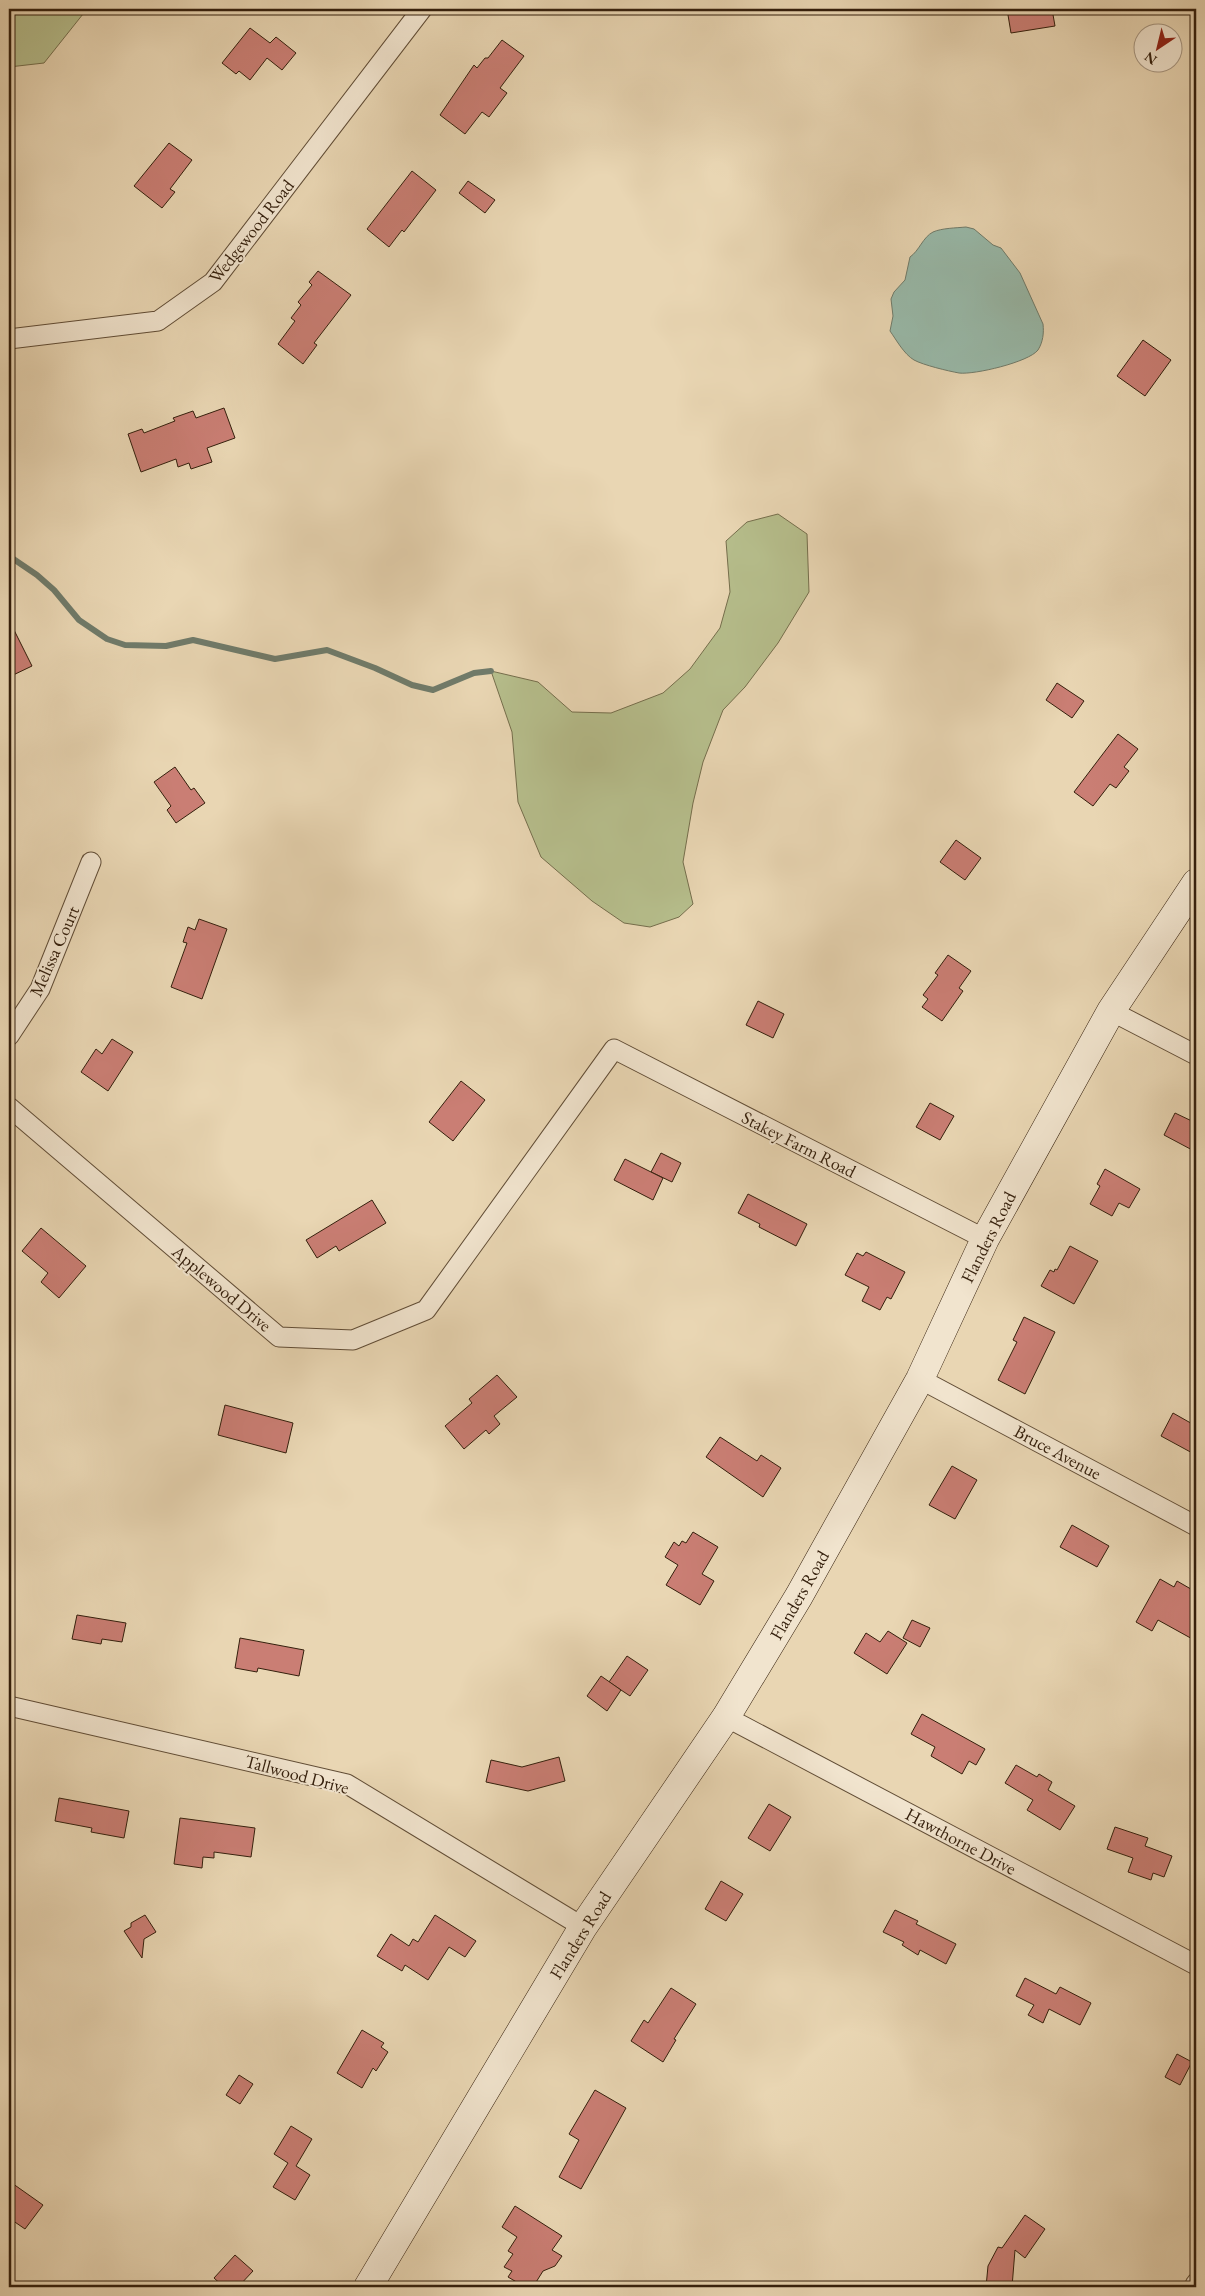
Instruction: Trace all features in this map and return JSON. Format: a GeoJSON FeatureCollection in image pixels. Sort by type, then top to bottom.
{"type":"FeatureCollection","features":[{"type":"Feature","properties":{"kind":"street","name":"Wedgewood Road"},"geometry":{"type":"LineString","coordinates":[[9,339],[158,321],[213,282],[422,9]]}},
{"type":"Feature","properties":{"kind":"street","name":"Melissa Court"},"geometry":{"type":"LineString","coordinates":[[9,1036],[40,989],[91,862]]}},
{"type":"Feature","properties":{"kind":"street","name":"Flanders Road"},"geometry":{"type":"LineString","coordinates":[[368,2287],[583,1927],[726,1717],[799,1596],[920,1379],[985,1239],[1111,1010],[1196,883]]}},
{"type":"Feature","properties":{"kind":"street"},"geometry":{"type":"LineString","coordinates":[[1111,1010],[1196,1055]]}},
{"type":"Feature","properties":{"kind":"street","name":"Stakey Farm Road"},"geometry":{"type":"LineString","coordinates":[[614,1049],[985,1239]]}},
{"type":"Feature","properties":{"kind":"street","name":"Applewood Drive"},"geometry":{"type":"LineString","coordinates":[[9,1107],[279,1337],[353,1340],[426,1310],[614,1049]]}},
{"type":"Feature","properties":{"kind":"street","name":"Bruce Avenue"},"geometry":{"type":"LineString","coordinates":[[920,1379],[1196,1526]]}},
{"type":"Feature","properties":{"kind":"street","name":"Tallwood Drive"},"geometry":{"type":"LineString","coordinates":[[9,1706],[348,1784],[583,1927]]}},
{"type":"Feature","properties":{"kind":"street","name":"Hawthorne Drive"},"geometry":{"type":"LineString","coordinates":[[726,1717],[1196,1965]]}},
{"type":"Feature","properties":{"kind":"street"},"geometry":{"type":"LineString","coordinates":[[1194,2287],[1196,2283]]}},
{"type":"Feature","properties":{"kind":"green space"},"geometry":{"type":"Polygon","coordinates":[[[9,9],[87,9],[44,63],[9,67],[9,9]]]}},
{"type":"Feature","properties":{"kind":"green space"},"geometry":{"type":"Polygon","coordinates":[[[778,514],[807,534],[809,592],[778,643],[745,687],[723,710],[703,762],[693,803],[683,862],[693,904],[679,917],[650,927],[624,923],[592,901],[541,857],[518,802],[512,732],[491,671],[538,682],[572,712],[611,713],[663,693],[690,669],[720,628],[730,592],[726,541],[747,522],[778,514]]]}},
{"type":"Feature","properties":{"kind":"shaded area"},"geometry":{"type":"Polygon","coordinates":[[[966,227],[974,229],[993,245],[1001,248],[1020,273],[1043,324],[1043,331],[1042,341],[1038,350],[1033,355],[988,370],[959,373],[923,364],[907,354],[890,331],[893,316],[891,299],[894,292],[905,280],[910,257],[926,237],[933,232],[949,228],[966,227]]]}},
{"type":"Feature","properties":{"kind":"building"},"geometry":{"type":"Polygon","coordinates":[[[1007,9],[1052,9],[1055,26],[1011,33],[1007,9]]]}},
{"type":"Feature","properties":{"kind":"building"},"geometry":{"type":"Polygon","coordinates":[[[250,28],[270,43],[276,37],[296,53],[282,70],[267,58],[250,80],[239,71],[236,74],[222,63],[250,28]]]}},
{"type":"Feature","properties":{"kind":"building"},"geometry":{"type":"Polygon","coordinates":[[[502,40],[524,56],[500,88],[507,93],[489,117],[482,112],[465,134],[440,115],[474,65],[477,68],[485,58],[488,58],[502,40]]]}},
{"type":"Feature","properties":{"kind":"building"},"geometry":{"type":"Polygon","coordinates":[[[169,143],[192,160],[170,189],[175,192],[162,208],[134,186],[169,143]]]}},
{"type":"Feature","properties":{"kind":"building"},"geometry":{"type":"Polygon","coordinates":[[[412,171],[436,190],[404,232],[402,230],[389,247],[367,229],[412,171]]]}},
{"type":"Feature","properties":{"kind":"building"},"geometry":{"type":"Polygon","coordinates":[[[468,181],[495,200],[485,213],[459,193],[468,181]]]}},
{"type":"Feature","properties":{"kind":"building"},"geometry":{"type":"Polygon","coordinates":[[[318,271],[351,295],[314,343],[317,345],[303,364],[278,344],[295,321],[291,318],[301,305],[298,302],[312,285],[309,282],[318,271]]]}},
{"type":"Feature","properties":{"kind":"building"},"geometry":{"type":"Polygon","coordinates":[[[1143,340],[1171,360],[1145,396],[1117,376],[1143,340]]]}},
{"type":"Feature","properties":{"kind":"building"},"geometry":{"type":"Polygon","coordinates":[[[224,408],[235,438],[207,448],[212,462],[191,469],[189,463],[178,467],[176,459],[141,472],[128,434],[142,429],[144,433],[175,421],[173,418],[193,411],[196,418],[224,408]]]}},
{"type":"Feature","properties":{"kind":"building"},"geometry":{"type":"Polygon","coordinates":[[[9,620],[32,666],[9,677],[9,620]]]}},
{"type":"Feature","properties":{"kind":"building"},"geometry":{"type":"Polygon","coordinates":[[[1057,683],[1084,701],[1072,718],[1046,700],[1057,683]]]}},
{"type":"Feature","properties":{"kind":"building"},"geometry":{"type":"Polygon","coordinates":[[[1118,734],[1138,749],[1124,767],[1129,771],[1116,788],[1110,784],[1093,806],[1074,792],[1118,734]]]}},
{"type":"Feature","properties":{"kind":"building"},"geometry":{"type":"Polygon","coordinates":[[[175,767],[191,790],[194,788],[205,803],[176,823],[167,810],[171,806],[154,782],[175,767]]]}},
{"type":"Feature","properties":{"kind":"building"},"geometry":{"type":"Polygon","coordinates":[[[956,840],[981,858],[965,880],[940,862],[956,840]]]}},
{"type":"Feature","properties":{"kind":"building"},"geometry":{"type":"Polygon","coordinates":[[[199,919],[227,929],[202,999],[171,987],[187,943],[183,942],[188,927],[195,930],[199,919]]]}},
{"type":"Feature","properties":{"kind":"building"},"geometry":{"type":"Polygon","coordinates":[[[948,955],[971,971],[959,988],[963,991],[942,1021],[922,1007],[928,999],[923,995],[938,975],[935,973],[948,955]]]}},
{"type":"Feature","properties":{"kind":"building"},"geometry":{"type":"Polygon","coordinates":[[[758,1001],[784,1014],[773,1038],[746,1025],[758,1001]]]}},
{"type":"Feature","properties":{"kind":"building"},"geometry":{"type":"Polygon","coordinates":[[[112,1039],[133,1052],[108,1091],[81,1072],[96,1049],[102,1054],[112,1039]]]}},
{"type":"Feature","properties":{"kind":"building"},"geometry":{"type":"Polygon","coordinates":[[[461,1081],[485,1100],[453,1141],[429,1122],[461,1081]]]}},
{"type":"Feature","properties":{"kind":"building"},"geometry":{"type":"Polygon","coordinates":[[[930,1103],[954,1116],[940,1140],[916,1127],[930,1103]]]}},
{"type":"Feature","properties":{"kind":"building"},"geometry":{"type":"Polygon","coordinates":[[[1175,1113],[1196,1123],[1196,1152],[1164,1135],[1175,1113]]]}},
{"type":"Feature","properties":{"kind":"building"},"geometry":{"type":"Polygon","coordinates":[[[661,1153],[681,1163],[672,1182],[651,1172],[661,1153]]]}},
{"type":"Feature","properties":{"kind":"building"},"geometry":{"type":"Polygon","coordinates":[[[625,1159],[663,1178],[653,1200],[614,1180],[625,1159]]]}},
{"type":"Feature","properties":{"kind":"building"},"geometry":{"type":"Polygon","coordinates":[[[1105,1169],[1140,1189],[1129,1208],[1119,1203],[1112,1216],[1090,1204],[1100,1186],[1097,1184],[1105,1169]]]}},
{"type":"Feature","properties":{"kind":"building"},"geometry":{"type":"Polygon","coordinates":[[[748,1194],[807,1224],[796,1246],[759,1227],[760,1224],[738,1213],[748,1194]]]}},
{"type":"Feature","properties":{"kind":"building"},"geometry":{"type":"Polygon","coordinates":[[[372,1200],[386,1223],[339,1251],[336,1246],[317,1258],[306,1240],[372,1200]]]}},
{"type":"Feature","properties":{"kind":"building"},"geometry":{"type":"Polygon","coordinates":[[[41,1228],[86,1266],[59,1298],[41,1282],[48,1273],[22,1251],[41,1228]]]}},
{"type":"Feature","properties":{"kind":"building"},"geometry":{"type":"Polygon","coordinates":[[[1070,1246],[1098,1261],[1074,1304],[1041,1286],[1050,1270],[1054,1272],[1055,1269],[1057,1270],[1070,1246]]]}},
{"type":"Feature","properties":{"kind":"building"},"geometry":{"type":"Polygon","coordinates":[[[866,1252],[905,1272],[891,1299],[887,1297],[880,1310],[862,1301],[869,1287],[845,1275],[857,1253],[863,1256],[866,1252]]]}},
{"type":"Feature","properties":{"kind":"building"},"geometry":{"type":"Polygon","coordinates":[[[1024,1317],[1055,1332],[1025,1394],[998,1380],[1017,1342],[1013,1340],[1024,1317]]]}},
{"type":"Feature","properties":{"kind":"building"},"geometry":{"type":"Polygon","coordinates":[[[497,1375],[517,1397],[494,1416],[500,1424],[489,1434],[486,1430],[464,1449],[445,1426],[472,1403],[469,1399],[497,1375]]]}},
{"type":"Feature","properties":{"kind":"building"},"geometry":{"type":"Polygon","coordinates":[[[225,1405],[293,1423],[286,1453],[218,1435],[225,1405]]]}},
{"type":"Feature","properties":{"kind":"building"},"geometry":{"type":"Polygon","coordinates":[[[1173,1413],[1196,1426],[1196,1455],[1161,1436],[1173,1413]]]}},
{"type":"Feature","properties":{"kind":"building"},"geometry":{"type":"Polygon","coordinates":[[[720,1437],[757,1461],[761,1455],[781,1468],[763,1497],[706,1457],[720,1437]]]}},
{"type":"Feature","properties":{"kind":"building"},"geometry":{"type":"Polygon","coordinates":[[[952,1466],[977,1480],[955,1519],[929,1505],[952,1466]]]}},
{"type":"Feature","properties":{"kind":"building"},"geometry":{"type":"Polygon","coordinates":[[[1072,1525],[1109,1546],[1097,1567],[1060,1547],[1072,1525]]]}},
{"type":"Feature","properties":{"kind":"building"},"geometry":{"type":"Polygon","coordinates":[[[693,1532],[718,1547],[702,1574],[714,1581],[700,1605],[666,1585],[678,1565],[665,1557],[674,1542],[679,1546],[682,1541],[686,1543],[693,1532]]]}},
{"type":"Feature","properties":{"kind":"building"},"geometry":{"type":"Polygon","coordinates":[[[1160,1579],[1174,1587],[1177,1581],[1196,1592],[1196,1641],[1158,1620],[1152,1631],[1136,1622],[1160,1579]]]}},
{"type":"Feature","properties":{"kind":"building"},"geometry":{"type":"Polygon","coordinates":[[[77,1615],[126,1623],[122,1642],[102,1639],[101,1644],[72,1639],[77,1615]]]}},
{"type":"Feature","properties":{"kind":"building"},"geometry":{"type":"Polygon","coordinates":[[[912,1620],[930,1628],[920,1647],[903,1638],[912,1620]]]}},
{"type":"Feature","properties":{"kind":"building"},"geometry":{"type":"Polygon","coordinates":[[[888,1631],[907,1643],[887,1674],[854,1653],[866,1633],[880,1642],[888,1631]]]}},
{"type":"Feature","properties":{"kind":"building"},"geometry":{"type":"Polygon","coordinates":[[[240,1638],[304,1650],[299,1676],[258,1668],[257,1672],[235,1668],[240,1638]]]}},
{"type":"Feature","properties":{"kind":"building"},"geometry":{"type":"Polygon","coordinates":[[[627,1656],[648,1670],[630,1696],[609,1682],[627,1656]]]}},
{"type":"Feature","properties":{"kind":"building"},"geometry":{"type":"Polygon","coordinates":[[[601,1676],[621,1690],[607,1711],[587,1696],[601,1676]]]}},
{"type":"Feature","properties":{"kind":"building"},"geometry":{"type":"Polygon","coordinates":[[[922,1714],[985,1749],[976,1765],[969,1761],[962,1774],[931,1756],[935,1747],[911,1734],[922,1714]]]}},
{"type":"Feature","properties":{"kind":"building"},"geometry":{"type":"Polygon","coordinates":[[[559,1757],[565,1781],[528,1791],[486,1782],[491,1760],[522,1767],[559,1757]]]}},
{"type":"Feature","properties":{"kind":"building"},"geometry":{"type":"Polygon","coordinates":[[[1016,1765],[1037,1777],[1039,1774],[1052,1782],[1048,1790],[1075,1806],[1060,1830],[1027,1810],[1033,1800],[1005,1783],[1016,1765]]]}},
{"type":"Feature","properties":{"kind":"building"},"geometry":{"type":"Polygon","coordinates":[[[59,1798],[129,1811],[124,1838],[91,1832],[92,1828],[55,1821],[59,1798]]]}},
{"type":"Feature","properties":{"kind":"building"},"geometry":{"type":"Polygon","coordinates":[[[769,1804],[791,1817],[770,1851],[748,1838],[769,1804]]]}},
{"type":"Feature","properties":{"kind":"building"},"geometry":{"type":"Polygon","coordinates":[[[180,1818],[255,1828],[251,1857],[214,1852],[214,1858],[203,1857],[202,1868],[174,1864],[180,1818]]]}},
{"type":"Feature","properties":{"kind":"building"},"geometry":{"type":"Polygon","coordinates":[[[1115,1827],[1148,1838],[1145,1846],[1172,1856],[1164,1877],[1153,1873],[1151,1880],[1128,1872],[1133,1858],[1107,1849],[1115,1827]]]}},
{"type":"Feature","properties":{"kind":"building"},"geometry":{"type":"Polygon","coordinates":[[[721,1881],[743,1894],[726,1921],[705,1909],[721,1881]]]}},
{"type":"Feature","properties":{"kind":"building"},"geometry":{"type":"Polygon","coordinates":[[[895,1910],[918,1921],[916,1924],[956,1944],[946,1964],[920,1950],[918,1955],[902,1945],[904,1942],[883,1932],[895,1910]]]}},
{"type":"Feature","properties":{"kind":"building"},"geometry":{"type":"Polygon","coordinates":[[[145,1915],[156,1932],[144,1939],[142,1958],[124,1931],[131,1927],[131,1923],[145,1915]]]}},
{"type":"Feature","properties":{"kind":"building"},"geometry":{"type":"Polygon","coordinates":[[[435,1915],[476,1941],[465,1957],[449,1947],[428,1980],[405,1965],[402,1971],[377,1956],[391,1934],[409,1946],[413,1939],[418,1942],[435,1915]]]}},
{"type":"Feature","properties":{"kind":"building"},"geometry":{"type":"Polygon","coordinates":[[[1025,1978],[1056,1994],[1060,1987],[1091,2003],[1080,2025],[1049,2009],[1043,2023],[1028,2015],[1034,2005],[1016,1996],[1025,1978]]]}},
{"type":"Feature","properties":{"kind":"building"},"geometry":{"type":"Polygon","coordinates":[[[671,1988],[696,2004],[674,2039],[676,2040],[663,2062],[631,2041],[644,2020],[648,2023],[671,1988]]]}},
{"type":"Feature","properties":{"kind":"building"},"geometry":{"type":"Polygon","coordinates":[[[362,2030],[384,2043],[381,2047],[388,2052],[376,2071],[373,2068],[362,2088],[337,2073],[362,2030]]]}},
{"type":"Feature","properties":{"kind":"building"},"geometry":{"type":"Polygon","coordinates":[[[1177,2054],[1192,2062],[1180,2085],[1165,2077],[1177,2054]]]}},
{"type":"Feature","properties":{"kind":"building"},"geometry":{"type":"Polygon","coordinates":[[[239,2075],[253,2084],[240,2104],[226,2095],[239,2075]]]}},
{"type":"Feature","properties":{"kind":"building"},"geometry":{"type":"Polygon","coordinates":[[[595,2090],[626,2108],[581,2189],[559,2177],[579,2140],[569,2134],[595,2090]]]}},
{"type":"Feature","properties":{"kind":"building"},"geometry":{"type":"Polygon","coordinates":[[[291,2126],[312,2139],[296,2166],[310,2175],[295,2200],[273,2187],[288,2163],[274,2154],[291,2126]]]}},
{"type":"Feature","properties":{"kind":"building"},"geometry":{"type":"Polygon","coordinates":[[[9,2181],[43,2205],[25,2229],[9,2218],[9,2181]]]}},
{"type":"Feature","properties":{"kind":"building"},"geometry":{"type":"Polygon","coordinates":[[[515,2206],[562,2236],[552,2250],[562,2256],[555,2266],[543,2271],[533,2287],[525,2287],[508,2277],[512,2271],[504,2267],[513,2254],[508,2251],[517,2237],[502,2227],[515,2206]]]}},
{"type":"Feature","properties":{"kind":"building"},"geometry":{"type":"Polygon","coordinates":[[[1025,2215],[1045,2229],[1025,2258],[1015,2250],[1012,2287],[986,2287],[988,2266],[998,2247],[1002,2248],[1025,2215]]]}},
{"type":"Feature","properties":{"kind":"building"},"geometry":{"type":"Polygon","coordinates":[[[235,2255],[253,2271],[238,2287],[224,2287],[214,2278],[235,2255]]]}},
{"type":"Feature","properties":{"kind":"waterway"},"geometry":{"type":"LineString","coordinates":[[9,556],[37,575],[54,590],[79,620],[107,639],[125,645],[166,646],[193,640],[275,659],[327,650],[375,668],[412,685],[433,690],[474,673],[491,671]]}}]}
